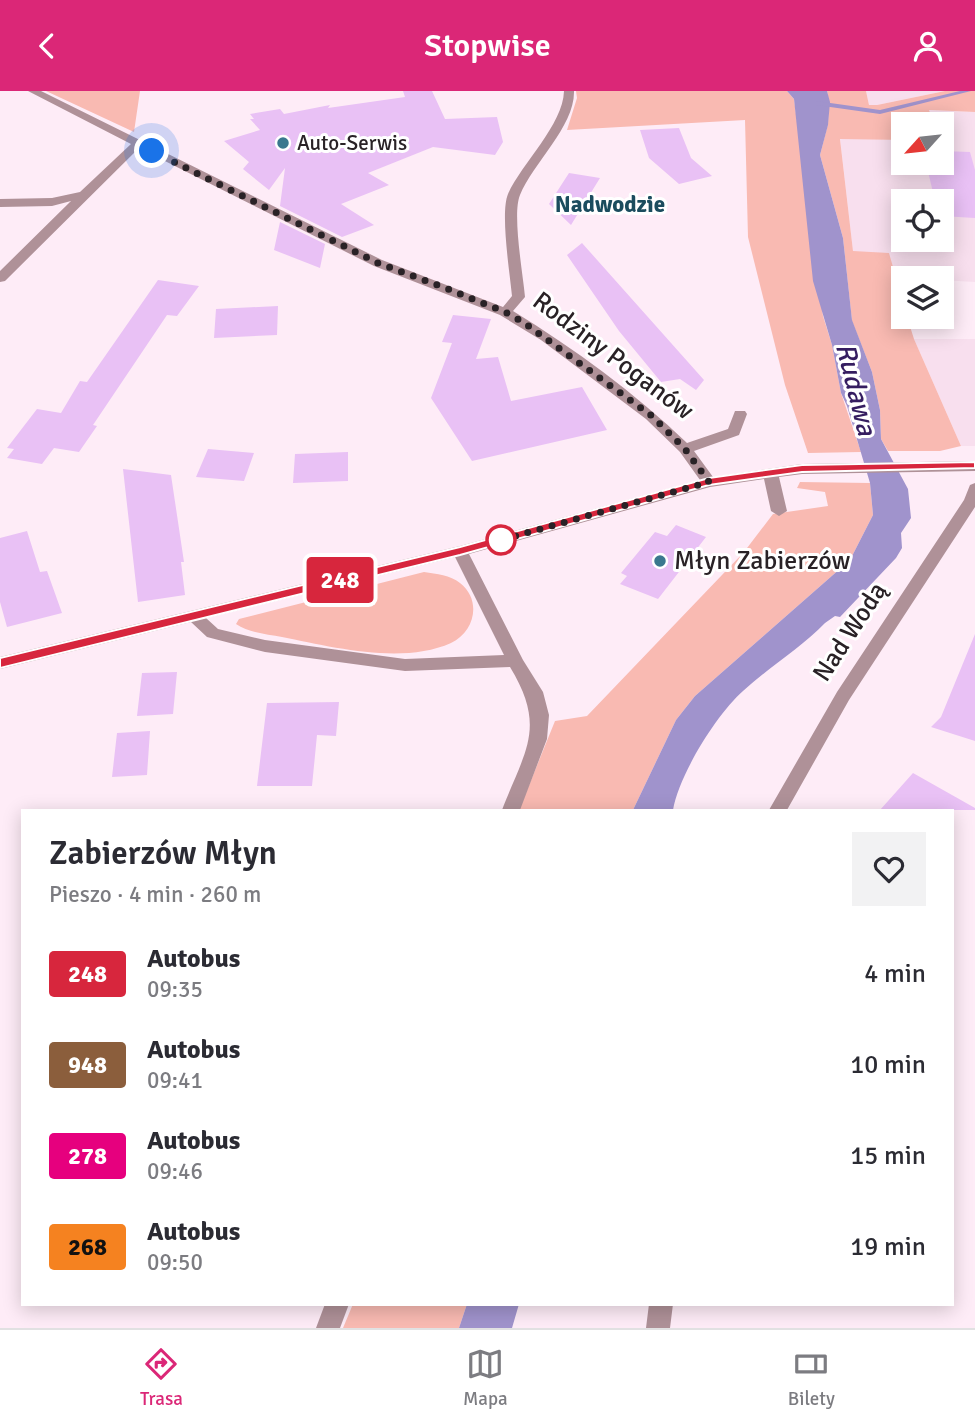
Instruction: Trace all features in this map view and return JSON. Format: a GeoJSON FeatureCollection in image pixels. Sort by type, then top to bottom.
{"type":"FeatureCollection","features":[{"type":"Feature","properties":{"kind":"street","name":"Rodziny Poganów"},"geometry":{"type":"LineString","coordinates":[[33,91],[378,263],[505,312],[546,337],[652,416],[685,449],[709,482]]}},
{"type":"Feature","properties":{"kind":"street","name":"Rodziny Poganów"},"geometry":{"type":"LineString","coordinates":[[505,312],[519,297],[511,212],[513,196],[569,103],[569,91]]}},
{"type":"Feature","properties":{"kind":"street"},"geometry":{"type":"LineString","coordinates":[[0,278],[131,152],[136,143]]}},
{"type":"Feature","properties":{"kind":"street"},"geometry":{"type":"LineString","coordinates":[[0,203],[52,202],[84,195]]}},
{"type":"Feature","properties":{"kind":"street"},"geometry":{"type":"LineString","coordinates":[[685,449],[734,432],[740,414]]}},
{"type":"Feature","properties":{"kind":"street"},"geometry":{"type":"LineString","coordinates":[[0,663],[460,551],[709,482],[802,469],[975,466]]}},
{"type":"Feature","properties":{"kind":"street"},"geometry":{"type":"LineString","coordinates":[[770,472],[779,511]]}},
{"type":"Feature","properties":{"kind":"street","name":"Nad Wodą"},"geometry":{"type":"LineString","coordinates":[[779,809],[843,696],[974,497]]}},
{"type":"Feature","properties":{"kind":"street"},"geometry":{"type":"LineString","coordinates":[[460,551],[515,661],[534,692],[540,715],[538,740],[511,809]]}},
{"type":"Feature","properties":{"kind":"street"},"geometry":{"type":"LineString","coordinates":[[195,615],[202,625],[213,633],[265,646],[405,665],[515,661]]}},
{"type":"Feature","properties":{"kind":"street"},"geometry":{"type":"LineString","coordinates":[[328,1328],[336,1306]]}},
{"type":"Feature","properties":{"kind":"street"},"geometry":{"type":"LineString","coordinates":[[658,1328],[661,1306]]}},
{"type":"Feature","properties":{"kind":"shaded area"},"geometry":{"type":"Polygon","coordinates":[[[46,91],[140,91],[134,132],[46,91]]]}},
{"type":"Feature","properties":{"kind":"shaded area"},"geometry":{"type":"Polygon","coordinates":[[[576,91],[787,91],[794,99],[823,316],[832,345],[841,393],[861,452],[808,453],[785,385],[748,237],[745,120],[567,130],[577,98],[576,91]]]}},
{"type":"Feature","properties":{"kind":"shaded area"},"geometry":{"type":"Polygon","coordinates":[[[827,91],[866,91],[869,105],[877,105],[945,91],[975,91],[975,112],[891,112],[891,140],[840,139],[853,251],[889,253],[893,266],[891,329],[911,329],[961,446],[940,451],[888,451],[881,439],[880,410],[872,372],[852,321],[843,238],[820,155],[828,124],[827,91]]]}},
{"type":"Feature","properties":{"kind":"shaded area"},"geometry":{"type":"Polygon","coordinates":[[[866,91],[945,91],[869,105],[866,91]]]}},
{"type":"Feature","properties":{"kind":"shaded area"},"geometry":{"type":"Polygon","coordinates":[[[928,110],[975,112],[975,282],[954,281],[954,266],[891,266],[891,282],[853,251],[840,138],[891,140],[891,175],[954,175],[954,112],[928,110]]]}},
{"type":"Feature","properties":{"kind":"shaded area"},"geometry":{"type":"Polygon","coordinates":[[[914,339],[975,339],[975,446],[961,446],[914,339]]]}},
{"type":"Feature","properties":{"kind":"shaded area"},"geometry":{"type":"Polygon","coordinates":[[[800,482],[870,483],[873,515],[850,560],[695,696],[676,720],[633,809],[519,809],[555,721],[587,716],[744,552],[773,514],[828,506],[825,492],[797,488],[800,482]]]}},
{"type":"Feature","properties":{"kind":"shaded area"},"geometry":{"type":"Polygon","coordinates":[[[424,572],[456,580],[467,590],[473,607],[473,615],[466,631],[451,643],[432,649],[411,653],[367,652],[258,633],[236,624],[239,619],[424,572]]]}},
{"type":"Feature","properties":{"kind":"shaded area"},"geometry":{"type":"Polygon","coordinates":[[[352,1306],[466,1306],[459,1328],[343,1328],[352,1306]]]}},
{"type":"Feature","properties":{"kind":"water","name":"Rudawa"},"geometry":{"type":"Polygon","coordinates":[[[787,91],[827,91],[830,102],[828,125],[820,155],[843,238],[852,320],[872,372],[880,410],[881,439],[908,489],[911,518],[901,533],[902,548],[896,558],[840,617],[835,616],[825,623],[732,702],[700,746],[683,780],[673,809],[633,809],[676,720],[695,696],[850,560],[873,515],[870,483],[841,393],[832,345],[813,281],[794,99],[787,91]]]}},
{"type":"Feature","properties":{"kind":"water"},"geometry":{"type":"Polygon","coordinates":[[[466,1306],[518,1306],[512,1328],[459,1328],[466,1306]]]}},
{"type":"Feature","properties":{"kind":"building"},"geometry":{"type":"Polygon","coordinates":[[[403,91],[432,91],[445,119],[497,117],[503,142],[495,155],[433,147],[368,173],[389,185],[341,204],[374,225],[342,237],[280,206],[285,168],[269,190],[243,169],[249,162],[224,141],[260,130],[250,119],[254,119],[250,114],[280,109],[284,114],[330,105],[328,108],[405,97],[403,91]]]}},
{"type":"Feature","properties":{"kind":"building"},"geometry":{"type":"Polygon","coordinates":[[[679,128],[691,158],[712,176],[679,184],[649,158],[640,130],[679,128]]]}},
{"type":"Feature","properties":{"kind":"building"},"geometry":{"type":"Polygon","coordinates":[[[954,151],[970,152],[975,170],[975,218],[954,217],[954,189],[932,189],[929,175],[954,175],[954,151]]]}},
{"type":"Feature","properties":{"kind":"building"},"geometry":{"type":"Polygon","coordinates":[[[569,173],[600,178],[571,225],[549,204],[569,173]]]}},
{"type":"Feature","properties":{"kind":"building"},"geometry":{"type":"Polygon","coordinates":[[[280,222],[325,244],[320,268],[274,250],[280,222]]]}},
{"type":"Feature","properties":{"kind":"building"},"geometry":{"type":"Polygon","coordinates":[[[582,243],[704,380],[696,390],[680,379],[661,382],[619,331],[567,255],[582,243]]]}},
{"type":"Feature","properties":{"kind":"building"},"geometry":{"type":"Polygon","coordinates":[[[158,280],[199,286],[177,316],[167,315],[93,425],[97,426],[79,452],[54,448],[42,464],[7,458],[14,449],[7,448],[37,409],[61,413],[80,381],[87,382],[158,280]]]}},
{"type":"Feature","properties":{"kind":"building"},"geometry":{"type":"Polygon","coordinates":[[[278,306],[277,335],[214,338],[216,309],[278,306]]]}},
{"type":"Feature","properties":{"kind":"building"},"geometry":{"type":"Polygon","coordinates":[[[453,315],[491,319],[476,359],[498,357],[511,401],[582,387],[607,430],[472,461],[431,398],[452,343],[442,342],[453,315]]]}},
{"type":"Feature","properties":{"kind":"building"},"geometry":{"type":"Polygon","coordinates":[[[208,449],[254,453],[244,481],[196,477],[208,449]]]}},
{"type":"Feature","properties":{"kind":"building"},"geometry":{"type":"Polygon","coordinates":[[[348,452],[348,481],[293,483],[295,454],[348,452]]]}},
{"type":"Feature","properties":{"kind":"building"},"geometry":{"type":"Polygon","coordinates":[[[123,469],[171,475],[184,562],[181,562],[185,595],[138,602],[123,469]]]}},
{"type":"Feature","properties":{"kind":"building","name":"Młyn Zabierzów"},"geometry":{"type":"Polygon","coordinates":[[[676,525],[706,537],[658,599],[620,584],[627,576],[621,573],[655,532],[667,536],[676,525]]]}},
{"type":"Feature","properties":{"kind":"building"},"geometry":{"type":"Polygon","coordinates":[[[27,531],[40,572],[47,571],[62,613],[7,627],[0,602],[0,538],[27,531]]]}},
{"type":"Feature","properties":{"kind":"building"},"geometry":{"type":"Polygon","coordinates":[[[975,634],[975,741],[931,727],[941,717],[975,634]]]}},
{"type":"Feature","properties":{"kind":"building"},"geometry":{"type":"Polygon","coordinates":[[[177,672],[173,714],[137,716],[142,673],[177,672]]]}},
{"type":"Feature","properties":{"kind":"building"},"geometry":{"type":"Polygon","coordinates":[[[339,702],[336,736],[317,735],[312,786],[257,786],[267,703],[339,702]]]}},
{"type":"Feature","properties":{"kind":"building"},"geometry":{"type":"Polygon","coordinates":[[[150,731],[147,775],[112,777],[117,733],[150,731]]]}},
{"type":"Feature","properties":{"kind":"building"},"geometry":{"type":"Polygon","coordinates":[[[913,773],[975,810],[954,809],[881,809],[913,773]]]}},
{"type":"Feature","properties":{"kind":"waterway"},"geometry":{"type":"LineString","coordinates":[[816,103],[880,112],[968,91]]}},
{"type":"Feature","properties":{"kind":"bus line","name":"248"},"geometry":{"type":"LineString","coordinates":[[0,663],[460,551],[709,482],[802,469],[975,466]]}},
{"type":"Feature","properties":{"kind":"place","name":"Auto-Serwis"},"geometry":{"type":"Point","coordinates":[283,143]}},
{"type":"Feature","properties":{"kind":"place","name":"Młyn Zabierzów"},"geometry":{"type":"Point","coordinates":[660,561]}},
{"type":"Feature","properties":{"kind":"district","name":"Nadwodzie"},"geometry":{"type":"Point","coordinates":[610,204]}},
{"type":"Feature","properties":{"kind":"route"},"geometry":{"type":"LineString","coordinates":[[152,151],[378,263],[505,312],[523,322],[652,416],[685,449],[709,482],[501,540]]}}]}
